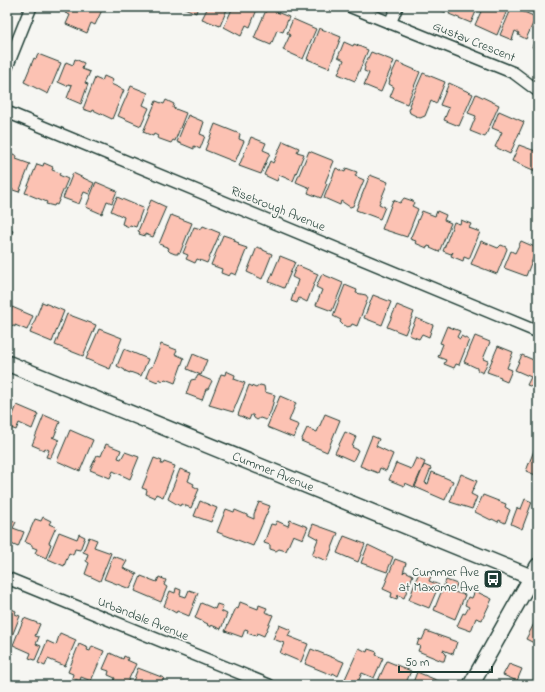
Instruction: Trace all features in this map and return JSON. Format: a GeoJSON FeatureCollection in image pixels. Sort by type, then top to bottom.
{"type":"FeatureCollection","features":[{"type":"Feature","properties":{"kind":"street"},"geometry":{"type":"LineString","coordinates":[[7,68],[31,7]]}},
{"type":"Feature","properties":{"kind":"street","name":"Gustav Crescent"},"geometry":{"type":"LineString","coordinates":[[351,7],[514,73],[538,92]]}},
{"type":"Feature","properties":{"kind":"street"},"geometry":{"type":"LineString","coordinates":[[390,23],[397,7]]}},
{"type":"Feature","properties":{"kind":"street","name":"Risebrough Avenue"},"geometry":{"type":"LineString","coordinates":[[7,112],[538,332]]}},
{"type":"Feature","properties":{"kind":"street","name":"Cummer Avenue"},"geometry":{"type":"LineString","coordinates":[[7,364],[536,574]]}},
{"type":"Feature","properties":{"kind":"street"},"geometry":{"type":"LineString","coordinates":[[471,685],[536,574]]}},
{"type":"Feature","properties":{"kind":"street","name":"Urbandale Avenue"},"geometry":{"type":"LineString","coordinates":[[7,578],[269,685]]}},
{"type":"Feature","properties":{"kind":"building"},"geometry":{"type":"Polygon","coordinates":[[[64,7],[95,7],[102,10],[95,25],[91,23],[87,33],[66,24],[70,15],[65,13],[67,8],[64,7]]]}},
{"type":"Feature","properties":{"kind":"building"},"geometry":{"type":"Polygon","coordinates":[[[182,7],[198,7],[196,13],[182,7]]]}},
{"type":"Feature","properties":{"kind":"building"},"geometry":{"type":"Polygon","coordinates":[[[203,7],[228,7],[220,26],[202,19],[207,9],[203,7]]]}},
{"type":"Feature","properties":{"kind":"building"},"geometry":{"type":"Polygon","coordinates":[[[233,7],[258,7],[250,27],[246,25],[241,36],[224,27],[233,7]]]}},
{"type":"Feature","properties":{"kind":"building"},"geometry":{"type":"Polygon","coordinates":[[[436,7],[447,7],[445,12],[436,7]]]}},
{"type":"Feature","properties":{"kind":"building"},"geometry":{"type":"Polygon","coordinates":[[[452,7],[478,7],[471,23],[449,14],[452,7]]]}},
{"type":"Feature","properties":{"kind":"building"},"geometry":{"type":"Polygon","coordinates":[[[483,7],[508,8],[497,35],[475,25],[483,7]]]}},
{"type":"Feature","properties":{"kind":"building"},"geometry":{"type":"Polygon","coordinates":[[[512,7],[536,17],[526,39],[518,35],[519,33],[515,31],[512,40],[500,35],[512,7]]]}},
{"type":"Feature","properties":{"kind":"building"},"geometry":{"type":"Polygon","coordinates":[[[267,8],[289,17],[283,32],[277,30],[271,45],[254,38],[267,8]]]}},
{"type":"Feature","properties":{"kind":"building"},"geometry":{"type":"Polygon","coordinates":[[[293,19],[316,29],[303,59],[283,50],[290,35],[287,33],[293,19]]]}},
{"type":"Feature","properties":{"kind":"building"},"geometry":{"type":"Polygon","coordinates":[[[319,28],[341,37],[329,68],[307,59],[319,28]]]}},
{"type":"Feature","properties":{"kind":"building"},"geometry":{"type":"Polygon","coordinates":[[[538,34],[538,50],[532,47],[538,34]]]}},
{"type":"Feature","properties":{"kind":"building"},"geometry":{"type":"Polygon","coordinates":[[[344,42],[353,46],[354,44],[368,50],[355,81],[338,74],[344,60],[338,57],[344,42]]]}},
{"type":"Feature","properties":{"kind":"building"},"geometry":{"type":"Polygon","coordinates":[[[371,52],[394,61],[381,92],[364,85],[369,73],[364,71],[364,66],[371,52]]]}},
{"type":"Feature","properties":{"kind":"building"},"geometry":{"type":"Polygon","coordinates":[[[38,54],[61,63],[48,94],[24,82],[34,58],[36,59],[38,54]]]}},
{"type":"Feature","properties":{"kind":"building"},"geometry":{"type":"Polygon","coordinates":[[[75,59],[84,63],[82,69],[90,72],[85,83],[88,84],[81,104],[67,98],[72,85],[68,84],[67,86],[58,82],[66,62],[73,65],[75,59]]]}},
{"type":"Feature","properties":{"kind":"building"},"geometry":{"type":"Polygon","coordinates":[[[397,62],[420,72],[407,104],[390,97],[394,87],[389,84],[389,80],[397,62]]]}},
{"type":"Feature","properties":{"kind":"building"},"geometry":{"type":"Polygon","coordinates":[[[423,73],[445,82],[436,104],[431,101],[425,116],[420,118],[410,113],[409,110],[411,106],[409,105],[423,73]]]}},
{"type":"Feature","properties":{"kind":"building"},"geometry":{"type":"Polygon","coordinates":[[[104,76],[113,80],[111,84],[124,90],[112,119],[93,110],[92,112],[83,109],[95,78],[102,81],[104,76]]]}},
{"type":"Feature","properties":{"kind":"building"},"geometry":{"type":"Polygon","coordinates":[[[449,83],[473,94],[459,126],[444,120],[449,108],[440,105],[449,83]]]}},
{"type":"Feature","properties":{"kind":"building"},"geometry":{"type":"Polygon","coordinates":[[[131,86],[148,93],[143,105],[149,108],[141,126],[118,116],[131,86]]]}},
{"type":"Feature","properties":{"kind":"building"},"geometry":{"type":"Polygon","coordinates":[[[476,94],[499,105],[485,137],[470,131],[476,116],[468,113],[476,94]]]}},
{"type":"Feature","properties":{"kind":"building"},"geometry":{"type":"Polygon","coordinates":[[[166,100],[174,104],[173,108],[186,113],[175,141],[173,140],[171,143],[157,138],[158,136],[154,134],[153,136],[143,132],[156,101],[164,104],[166,100]]]}},
{"type":"Feature","properties":{"kind":"building"},"geometry":{"type":"Polygon","coordinates":[[[499,111],[524,122],[510,154],[495,147],[502,132],[492,128],[499,111]]]}},
{"type":"Feature","properties":{"kind":"building"},"geometry":{"type":"Polygon","coordinates":[[[188,115],[204,122],[200,134],[205,136],[200,149],[194,146],[194,149],[177,142],[188,115]]]}},
{"type":"Feature","properties":{"kind":"building"},"geometry":{"type":"Polygon","coordinates":[[[215,124],[240,134],[239,139],[244,141],[235,162],[205,150],[215,124]]]}},
{"type":"Feature","properties":{"kind":"building"},"geometry":{"type":"Polygon","coordinates":[[[251,137],[266,143],[263,150],[270,153],[261,174],[239,166],[251,137]]]}},
{"type":"Feature","properties":{"kind":"building"},"geometry":{"type":"Polygon","coordinates":[[[283,141],[299,148],[297,152],[304,154],[293,181],[279,175],[277,181],[264,175],[270,161],[273,163],[283,141]]]}},
{"type":"Feature","properties":{"kind":"building"},"geometry":{"type":"Polygon","coordinates":[[[519,145],[538,152],[538,172],[512,161],[519,145]]]}},
{"type":"Feature","properties":{"kind":"building"},"geometry":{"type":"Polygon","coordinates":[[[7,151],[17,156],[16,159],[30,164],[19,192],[10,189],[9,192],[7,192],[7,151]]]}},
{"type":"Feature","properties":{"kind":"building"},"geometry":{"type":"Polygon","coordinates":[[[309,151],[334,161],[321,198],[308,193],[310,188],[296,182],[309,151]]]}},
{"type":"Feature","properties":{"kind":"building"},"geometry":{"type":"Polygon","coordinates":[[[44,163],[53,167],[52,170],[60,173],[59,175],[68,179],[57,205],[55,204],[54,206],[46,204],[47,202],[25,193],[37,164],[43,166],[44,163]]]}},
{"type":"Feature","properties":{"kind":"building"},"geometry":{"type":"Polygon","coordinates":[[[336,168],[345,172],[346,168],[357,172],[355,176],[364,180],[353,206],[350,207],[341,201],[340,205],[324,198],[336,168]]]}},
{"type":"Feature","properties":{"kind":"building"},"geometry":{"type":"Polygon","coordinates":[[[73,173],[94,183],[89,194],[84,192],[79,204],[63,198],[73,173]]]}},
{"type":"Feature","properties":{"kind":"building"},"geometry":{"type":"Polygon","coordinates":[[[370,175],[388,182],[379,204],[385,207],[380,219],[356,210],[370,175]]]}},
{"type":"Feature","properties":{"kind":"building"},"geometry":{"type":"Polygon","coordinates":[[[96,182],[117,191],[112,203],[107,201],[102,214],[86,207],[96,182]]]}},
{"type":"Feature","properties":{"kind":"building"},"geometry":{"type":"Polygon","coordinates":[[[117,197],[143,208],[136,227],[130,225],[129,227],[122,224],[124,217],[111,211],[117,197]]]}},
{"type":"Feature","properties":{"kind":"building"},"geometry":{"type":"Polygon","coordinates":[[[404,198],[413,201],[414,203],[412,206],[418,209],[407,237],[382,229],[393,200],[400,203],[404,198]]]}},
{"type":"Feature","properties":{"kind":"building"},"geometry":{"type":"Polygon","coordinates":[[[151,200],[166,207],[153,237],[145,234],[145,236],[139,234],[140,232],[138,231],[151,200]]]}},
{"type":"Feature","properties":{"kind":"building"},"geometry":{"type":"Polygon","coordinates":[[[422,211],[435,216],[437,211],[446,215],[444,220],[451,223],[439,252],[430,248],[431,247],[428,246],[427,248],[415,243],[416,241],[410,239],[422,211]]]}},
{"type":"Feature","properties":{"kind":"building"},"geometry":{"type":"Polygon","coordinates":[[[171,215],[192,223],[180,253],[178,252],[178,254],[170,252],[168,250],[169,248],[159,244],[171,215]]]}},
{"type":"Feature","properties":{"kind":"building"},"geometry":{"type":"Polygon","coordinates":[[[461,220],[471,224],[469,228],[480,232],[469,259],[464,257],[463,261],[451,256],[453,252],[451,254],[443,251],[454,222],[460,224],[461,220]]]}},
{"type":"Feature","properties":{"kind":"building"},"geometry":{"type":"Polygon","coordinates":[[[203,226],[220,233],[207,263],[197,259],[195,263],[186,259],[188,255],[183,253],[194,227],[201,229],[203,226]]]}},
{"type":"Feature","properties":{"kind":"building"},"geometry":{"type":"Polygon","coordinates":[[[7,228],[13,231],[7,242],[7,228]]]}},
{"type":"Feature","properties":{"kind":"building"},"geometry":{"type":"Polygon","coordinates":[[[223,235],[235,239],[234,241],[239,243],[238,245],[247,248],[236,275],[231,273],[229,276],[221,273],[222,269],[211,265],[223,235]]]}},
{"type":"Feature","properties":{"kind":"building"},"geometry":{"type":"Polygon","coordinates":[[[481,241],[498,248],[501,245],[507,249],[497,274],[471,264],[481,241]]]}},
{"type":"Feature","properties":{"kind":"building"},"geometry":{"type":"Polygon","coordinates":[[[521,241],[537,248],[526,276],[504,268],[511,251],[515,253],[521,241]]]}},
{"type":"Feature","properties":{"kind":"building"},"geometry":{"type":"Polygon","coordinates":[[[257,247],[272,254],[262,279],[247,272],[257,247]]]}},
{"type":"Feature","properties":{"kind":"building"},"geometry":{"type":"Polygon","coordinates":[[[280,256],[295,262],[284,288],[269,282],[280,256]]]}},
{"type":"Feature","properties":{"kind":"building"},"geometry":{"type":"Polygon","coordinates":[[[538,264],[538,277],[533,275],[538,264]]]}},
{"type":"Feature","properties":{"kind":"building"},"geometry":{"type":"Polygon","coordinates":[[[297,265],[318,274],[307,302],[299,298],[297,303],[291,301],[298,280],[292,277],[297,265]]]}},
{"type":"Feature","properties":{"kind":"building"},"geometry":{"type":"Polygon","coordinates":[[[322,274],[343,283],[332,311],[316,305],[322,290],[316,287],[322,274]]]}},
{"type":"Feature","properties":{"kind":"building"},"geometry":{"type":"Polygon","coordinates":[[[345,285],[357,290],[356,293],[366,295],[368,298],[357,326],[352,324],[351,326],[347,327],[340,322],[341,320],[333,316],[345,285]]]}},
{"type":"Feature","properties":{"kind":"building"},"geometry":{"type":"Polygon","coordinates":[[[373,295],[391,302],[382,325],[364,318],[373,295]]]}},
{"type":"Feature","properties":{"kind":"building"},"geometry":{"type":"Polygon","coordinates":[[[42,302],[64,311],[52,342],[30,333],[42,302]]]}},
{"type":"Feature","properties":{"kind":"building"},"geometry":{"type":"Polygon","coordinates":[[[397,305],[414,312],[405,334],[387,327],[397,305]]]}},
{"type":"Feature","properties":{"kind":"building"},"geometry":{"type":"Polygon","coordinates":[[[12,307],[33,316],[27,330],[15,325],[15,327],[7,322],[12,307]]]}},
{"type":"Feature","properties":{"kind":"building"},"geometry":{"type":"Polygon","coordinates":[[[67,314],[96,325],[83,356],[55,345],[67,314]]]}},
{"type":"Feature","properties":{"kind":"building"},"geometry":{"type":"Polygon","coordinates":[[[416,318],[433,325],[429,337],[422,334],[419,339],[409,335],[416,318]]]}},
{"type":"Feature","properties":{"kind":"building"},"geometry":{"type":"Polygon","coordinates":[[[447,326],[460,331],[457,337],[460,339],[461,336],[469,340],[459,365],[456,364],[454,368],[444,364],[446,360],[438,357],[443,344],[440,343],[447,326]]]}},
{"type":"Feature","properties":{"kind":"building"},"geometry":{"type":"Polygon","coordinates":[[[99,329],[122,338],[110,369],[86,359],[99,329]]]}},
{"type":"Feature","properties":{"kind":"building"},"geometry":{"type":"Polygon","coordinates":[[[475,336],[490,342],[483,359],[488,361],[483,373],[477,370],[477,368],[464,362],[475,336]]]}},
{"type":"Feature","properties":{"kind":"building"},"geometry":{"type":"Polygon","coordinates":[[[161,344],[177,350],[175,354],[184,358],[175,383],[165,379],[163,381],[159,379],[158,382],[146,377],[150,367],[152,367],[161,344]]]}},
{"type":"Feature","properties":{"kind":"building"},"geometry":{"type":"Polygon","coordinates":[[[498,346],[513,352],[507,368],[512,370],[507,382],[500,379],[501,377],[487,372],[498,346]]]}},
{"type":"Feature","properties":{"kind":"building"},"geometry":{"type":"Polygon","coordinates":[[[124,349],[148,359],[141,376],[125,371],[117,366],[124,349]]]}},
{"type":"Feature","properties":{"kind":"building"},"geometry":{"type":"Polygon","coordinates":[[[193,354],[207,360],[201,375],[187,369],[193,354]]]}},
{"type":"Feature","properties":{"kind":"building"},"geometry":{"type":"Polygon","coordinates":[[[522,355],[538,362],[538,389],[527,385],[531,377],[515,370],[522,355]]]}},
{"type":"Feature","properties":{"kind":"building"},"geometry":{"type":"Polygon","coordinates":[[[226,371],[235,375],[234,379],[245,383],[233,412],[209,405],[221,374],[225,375],[226,371]]]}},
{"type":"Feature","properties":{"kind":"building"},"geometry":{"type":"Polygon","coordinates":[[[198,375],[212,381],[208,389],[206,389],[202,400],[186,394],[191,380],[196,379],[198,375]]]}},
{"type":"Feature","properties":{"kind":"building"},"geometry":{"type":"Polygon","coordinates":[[[249,385],[256,388],[260,385],[264,386],[265,392],[275,395],[271,411],[266,420],[260,418],[257,420],[253,415],[251,415],[249,420],[238,415],[249,385]]]}},
{"type":"Feature","properties":{"kind":"building"},"geometry":{"type":"Polygon","coordinates":[[[280,396],[296,403],[289,421],[299,425],[294,438],[267,427],[280,396]]]}},
{"type":"Feature","properties":{"kind":"building"},"geometry":{"type":"Polygon","coordinates":[[[7,398],[13,400],[7,415],[7,398]]]}},
{"type":"Feature","properties":{"kind":"building"},"geometry":{"type":"Polygon","coordinates":[[[17,405],[38,414],[32,429],[19,423],[16,430],[8,427],[17,405]]]}},
{"type":"Feature","properties":{"kind":"building"},"geometry":{"type":"Polygon","coordinates":[[[325,414],[340,420],[327,452],[301,441],[307,428],[317,432],[325,414]]]}},
{"type":"Feature","properties":{"kind":"building"},"geometry":{"type":"Polygon","coordinates":[[[44,415],[60,422],[54,437],[52,437],[59,440],[50,458],[46,457],[49,450],[45,448],[44,450],[32,445],[44,415]]]}},
{"type":"Feature","properties":{"kind":"building"},"geometry":{"type":"Polygon","coordinates":[[[70,430],[93,440],[80,471],[57,461],[70,430]]]}},
{"type":"Feature","properties":{"kind":"building"},"geometry":{"type":"Polygon","coordinates":[[[345,432],[356,437],[352,447],[358,450],[353,461],[335,453],[345,432]]]}},
{"type":"Feature","properties":{"kind":"building"},"geometry":{"type":"Polygon","coordinates":[[[372,436],[379,439],[376,446],[393,454],[386,471],[380,468],[378,473],[360,466],[372,436]]]}},
{"type":"Feature","properties":{"kind":"building"},"geometry":{"type":"Polygon","coordinates":[[[106,444],[121,450],[118,458],[121,459],[125,452],[139,457],[130,479],[113,471],[110,478],[90,470],[97,455],[101,456],[106,444]]]}},
{"type":"Feature","properties":{"kind":"building"},"geometry":{"type":"Polygon","coordinates":[[[535,448],[538,449],[538,476],[526,471],[535,448]]]}},
{"type":"Feature","properties":{"kind":"building"},"geometry":{"type":"Polygon","coordinates":[[[154,458],[162,461],[161,464],[164,462],[175,466],[163,497],[156,494],[155,498],[146,494],[147,490],[142,488],[154,458]]]}},
{"type":"Feature","properties":{"kind":"building"},"geometry":{"type":"Polygon","coordinates":[[[416,458],[425,462],[414,487],[405,483],[404,486],[389,480],[396,463],[411,469],[416,458]]]}},
{"type":"Feature","properties":{"kind":"building"},"geometry":{"type":"Polygon","coordinates":[[[424,465],[431,468],[425,483],[428,484],[432,472],[453,481],[445,500],[415,487],[424,465]]]}},
{"type":"Feature","properties":{"kind":"building"},"geometry":{"type":"Polygon","coordinates":[[[180,469],[191,473],[188,481],[199,489],[191,508],[181,504],[180,506],[168,499],[180,469]]]}},
{"type":"Feature","properties":{"kind":"building"},"geometry":{"type":"Polygon","coordinates":[[[461,474],[477,481],[471,494],[477,497],[472,509],[450,502],[461,474]]]}},
{"type":"Feature","properties":{"kind":"building"},"geometry":{"type":"Polygon","coordinates":[[[483,495],[506,504],[505,507],[510,510],[505,523],[499,520],[498,522],[492,519],[491,520],[475,512],[483,495]]]}},
{"type":"Feature","properties":{"kind":"building"},"geometry":{"type":"Polygon","coordinates":[[[525,499],[532,502],[522,529],[511,524],[517,508],[521,509],[525,499]]]}},
{"type":"Feature","properties":{"kind":"building"},"geometry":{"type":"Polygon","coordinates":[[[200,501],[217,508],[211,522],[194,516],[200,501]]]}},
{"type":"Feature","properties":{"kind":"building"},"geometry":{"type":"Polygon","coordinates":[[[259,502],[270,506],[253,546],[217,532],[226,509],[234,512],[235,510],[254,519],[254,514],[259,502]]]}},
{"type":"Feature","properties":{"kind":"building"},"geometry":{"type":"Polygon","coordinates":[[[43,517],[51,521],[49,524],[56,527],[49,543],[51,544],[46,558],[35,553],[37,549],[25,542],[35,519],[41,521],[43,517]]]}},
{"type":"Feature","properties":{"kind":"building"},"geometry":{"type":"Polygon","coordinates":[[[7,518],[16,522],[13,528],[24,532],[18,547],[7,542],[7,518]]]}},
{"type":"Feature","properties":{"kind":"building"},"geometry":{"type":"Polygon","coordinates":[[[290,520],[308,527],[303,539],[293,535],[286,551],[279,549],[276,551],[270,549],[270,545],[264,543],[271,524],[275,525],[277,521],[288,526],[290,520]]]}},
{"type":"Feature","properties":{"kind":"building"},"geometry":{"type":"Polygon","coordinates":[[[313,524],[338,533],[327,561],[312,555],[318,539],[309,534],[313,524]]]}},
{"type":"Feature","properties":{"kind":"building"},"geometry":{"type":"Polygon","coordinates":[[[59,532],[77,539],[79,534],[85,537],[80,550],[75,549],[73,555],[69,553],[64,566],[48,559],[59,532]]]}},
{"type":"Feature","properties":{"kind":"building"},"geometry":{"type":"Polygon","coordinates":[[[344,536],[365,544],[358,562],[337,553],[344,536]]]}},
{"type":"Feature","properties":{"kind":"building"},"geometry":{"type":"Polygon","coordinates":[[[89,537],[97,540],[94,547],[111,553],[100,581],[85,574],[89,563],[86,561],[88,554],[83,552],[89,537]]]}},
{"type":"Feature","properties":{"kind":"building"},"geometry":{"type":"Polygon","coordinates":[[[368,545],[393,557],[387,572],[361,563],[368,545]]]}},
{"type":"Feature","properties":{"kind":"building"},"geometry":{"type":"Polygon","coordinates":[[[113,556],[127,561],[123,568],[137,574],[130,589],[104,579],[113,556]]]}},
{"type":"Feature","properties":{"kind":"building"},"geometry":{"type":"Polygon","coordinates":[[[395,559],[406,563],[403,573],[405,571],[413,575],[404,598],[398,595],[397,599],[391,597],[392,593],[383,589],[395,559]]]}},
{"type":"Feature","properties":{"kind":"building"},"geometry":{"type":"Polygon","coordinates":[[[420,569],[432,574],[429,581],[439,585],[429,608],[409,600],[420,569]]]}},
{"type":"Feature","properties":{"kind":"building"},"geometry":{"type":"Polygon","coordinates":[[[141,576],[157,582],[159,577],[166,580],[164,585],[167,587],[161,602],[135,591],[141,576]]]}},
{"type":"Feature","properties":{"kind":"building"},"geometry":{"type":"Polygon","coordinates":[[[446,580],[457,584],[454,592],[465,595],[455,619],[434,610],[446,580]]]}},
{"type":"Feature","properties":{"kind":"building"},"geometry":{"type":"Polygon","coordinates":[[[176,588],[181,590],[180,595],[186,597],[189,590],[198,593],[189,616],[177,611],[176,613],[164,606],[170,591],[175,593],[176,588]]]}},
{"type":"Feature","properties":{"kind":"building"},"geometry":{"type":"Polygon","coordinates":[[[475,591],[492,599],[482,620],[476,618],[471,631],[457,626],[463,613],[465,614],[469,607],[465,605],[468,597],[472,598],[475,591]]]}},
{"type":"Feature","properties":{"kind":"building"},"geometry":{"type":"Polygon","coordinates":[[[240,602],[258,609],[259,605],[267,608],[265,612],[273,615],[264,636],[257,633],[256,636],[247,633],[248,630],[245,629],[242,637],[225,631],[236,608],[238,609],[240,602]]]}},
{"type":"Feature","properties":{"kind":"building"},"geometry":{"type":"Polygon","coordinates":[[[201,603],[215,609],[217,604],[223,606],[221,611],[227,614],[221,629],[211,625],[211,627],[195,618],[201,603]]]}},
{"type":"Feature","properties":{"kind":"building"},"geometry":{"type":"Polygon","coordinates":[[[7,607],[16,611],[15,614],[20,616],[12,636],[7,634],[7,607]]]}},
{"type":"Feature","properties":{"kind":"building"},"geometry":{"type":"Polygon","coordinates":[[[538,616],[538,645],[526,639],[538,616]]]}},
{"type":"Feature","properties":{"kind":"building"},"geometry":{"type":"Polygon","coordinates":[[[24,618],[40,624],[35,636],[39,637],[36,644],[41,646],[35,660],[29,658],[31,653],[13,645],[24,618]]]}},
{"type":"Feature","properties":{"kind":"building"},"geometry":{"type":"Polygon","coordinates":[[[279,625],[291,630],[288,636],[308,644],[301,662],[280,653],[284,643],[273,639],[279,625]]]}},
{"type":"Feature","properties":{"kind":"building"},"geometry":{"type":"Polygon","coordinates":[[[426,631],[457,642],[453,654],[443,650],[446,654],[444,661],[442,661],[418,651],[420,646],[417,645],[419,639],[422,640],[426,631]]]}},
{"type":"Feature","properties":{"kind":"building"},"geometry":{"type":"Polygon","coordinates":[[[60,633],[76,640],[65,666],[48,659],[45,666],[38,663],[47,641],[56,645],[60,633]]]}},
{"type":"Feature","properties":{"kind":"building"},"geometry":{"type":"Polygon","coordinates":[[[79,644],[88,648],[87,650],[90,651],[92,646],[104,651],[91,681],[81,677],[80,681],[72,678],[73,674],[68,672],[79,644]]]}},
{"type":"Feature","properties":{"kind":"building"},"geometry":{"type":"Polygon","coordinates":[[[359,648],[367,652],[368,649],[377,652],[376,655],[383,658],[374,678],[362,673],[357,684],[345,679],[359,648]]]}},
{"type":"Feature","properties":{"kind":"building"},"geometry":{"type":"Polygon","coordinates":[[[311,649],[344,662],[338,676],[305,664],[311,649]]]}},
{"type":"Feature","properties":{"kind":"building"},"geometry":{"type":"Polygon","coordinates":[[[110,653],[123,659],[124,656],[128,658],[127,660],[136,664],[126,685],[114,681],[115,678],[108,675],[109,671],[103,669],[110,653]]]}},
{"type":"Feature","properties":{"kind":"building"},"geometry":{"type":"Polygon","coordinates":[[[387,661],[411,671],[405,685],[376,685],[387,661]]]}},
{"type":"Feature","properties":{"kind":"building"},"geometry":{"type":"Polygon","coordinates":[[[509,664],[522,669],[517,681],[503,675],[509,664]]]}},
{"type":"Feature","properties":{"kind":"building"},"geometry":{"type":"Polygon","coordinates":[[[138,668],[164,678],[161,685],[132,684],[138,668]]]}},
{"type":"Feature","properties":{"kind":"building"},"geometry":{"type":"Polygon","coordinates":[[[417,672],[441,682],[440,685],[412,685],[417,672]]]}},
{"type":"Feature","properties":{"kind":"building"},"geometry":{"type":"Polygon","coordinates":[[[510,681],[519,685],[509,685],[510,681]]]}},
{"type":"Feature","properties":{"kind":"place","name":"Cummer Ave at Maxome Ave"},"geometry":{"type":"Point","coordinates":[493,579]}}]}
